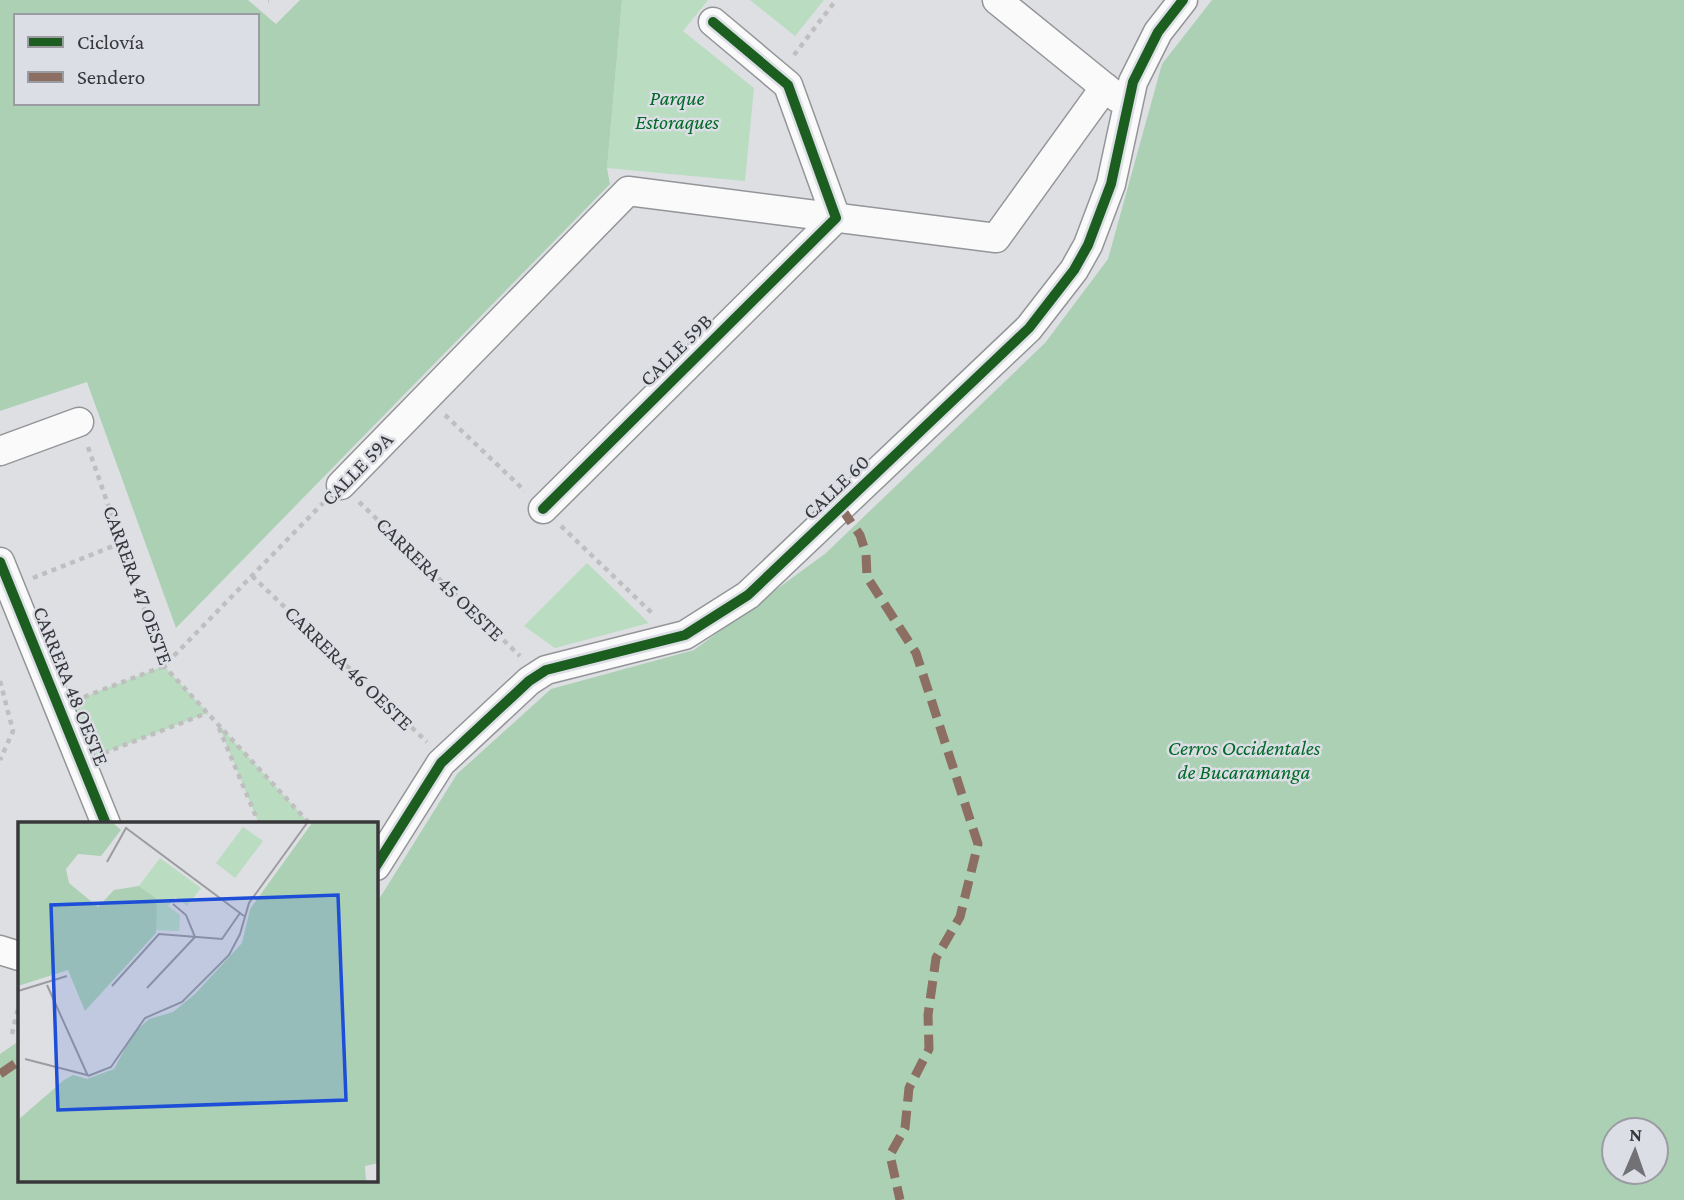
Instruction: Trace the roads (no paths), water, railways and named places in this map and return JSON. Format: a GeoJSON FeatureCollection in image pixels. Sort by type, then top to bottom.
{"type":"FeatureCollection","features":[{"type":"Feature","properties":{"kind":"street"},"geometry":{"type":"LineString","coordinates":[[713,23],[788,85],[836,218],[996,238],[1116,95],[997,0]]}},
{"type":"Feature","properties":{"kind":"street","name":"CALLE 60"},"geometry":{"type":"LineString","coordinates":[[378,863],[445,759],[538,674],[685,635],[717,618],[768,580],[1029,328],[1074,270],[1103,211],[1116,95],[1183,0]]}},
{"type":"Feature","properties":{"kind":"street","name":"CALLE 59A"},"geometry":{"type":"LineString","coordinates":[[341,485],[628,191],[836,218]]}},
{"type":"Feature","properties":{"kind":"street","name":"CALLE 59B"},"geometry":{"type":"LineString","coordinates":[[543,509],[836,218]]}},
{"type":"Feature","properties":{"kind":"street"},"geometry":{"type":"LineString","coordinates":[[0,452],[79,422]]}},
{"type":"Feature","properties":{"kind":"street","name":"CARRERA 48 OESTE"},"geometry":{"type":"LineString","coordinates":[[5,575],[105,822]]}},
{"type":"Feature","properties":{"kind":"street"},"geometry":{"type":"LineString","coordinates":[[0,950],[18,957]]}},
{"type":"Feature","properties":{"kind":"park label","name":"Parque Estoraques"},"geometry":{"type":"Point","coordinates":[677,110]}},
{"type":"Feature","properties":{"kind":"park label","name":"Cerros Occidentales de Bucaramanga"},"geometry":{"type":"Point","coordinates":[1244,760]}}]}
